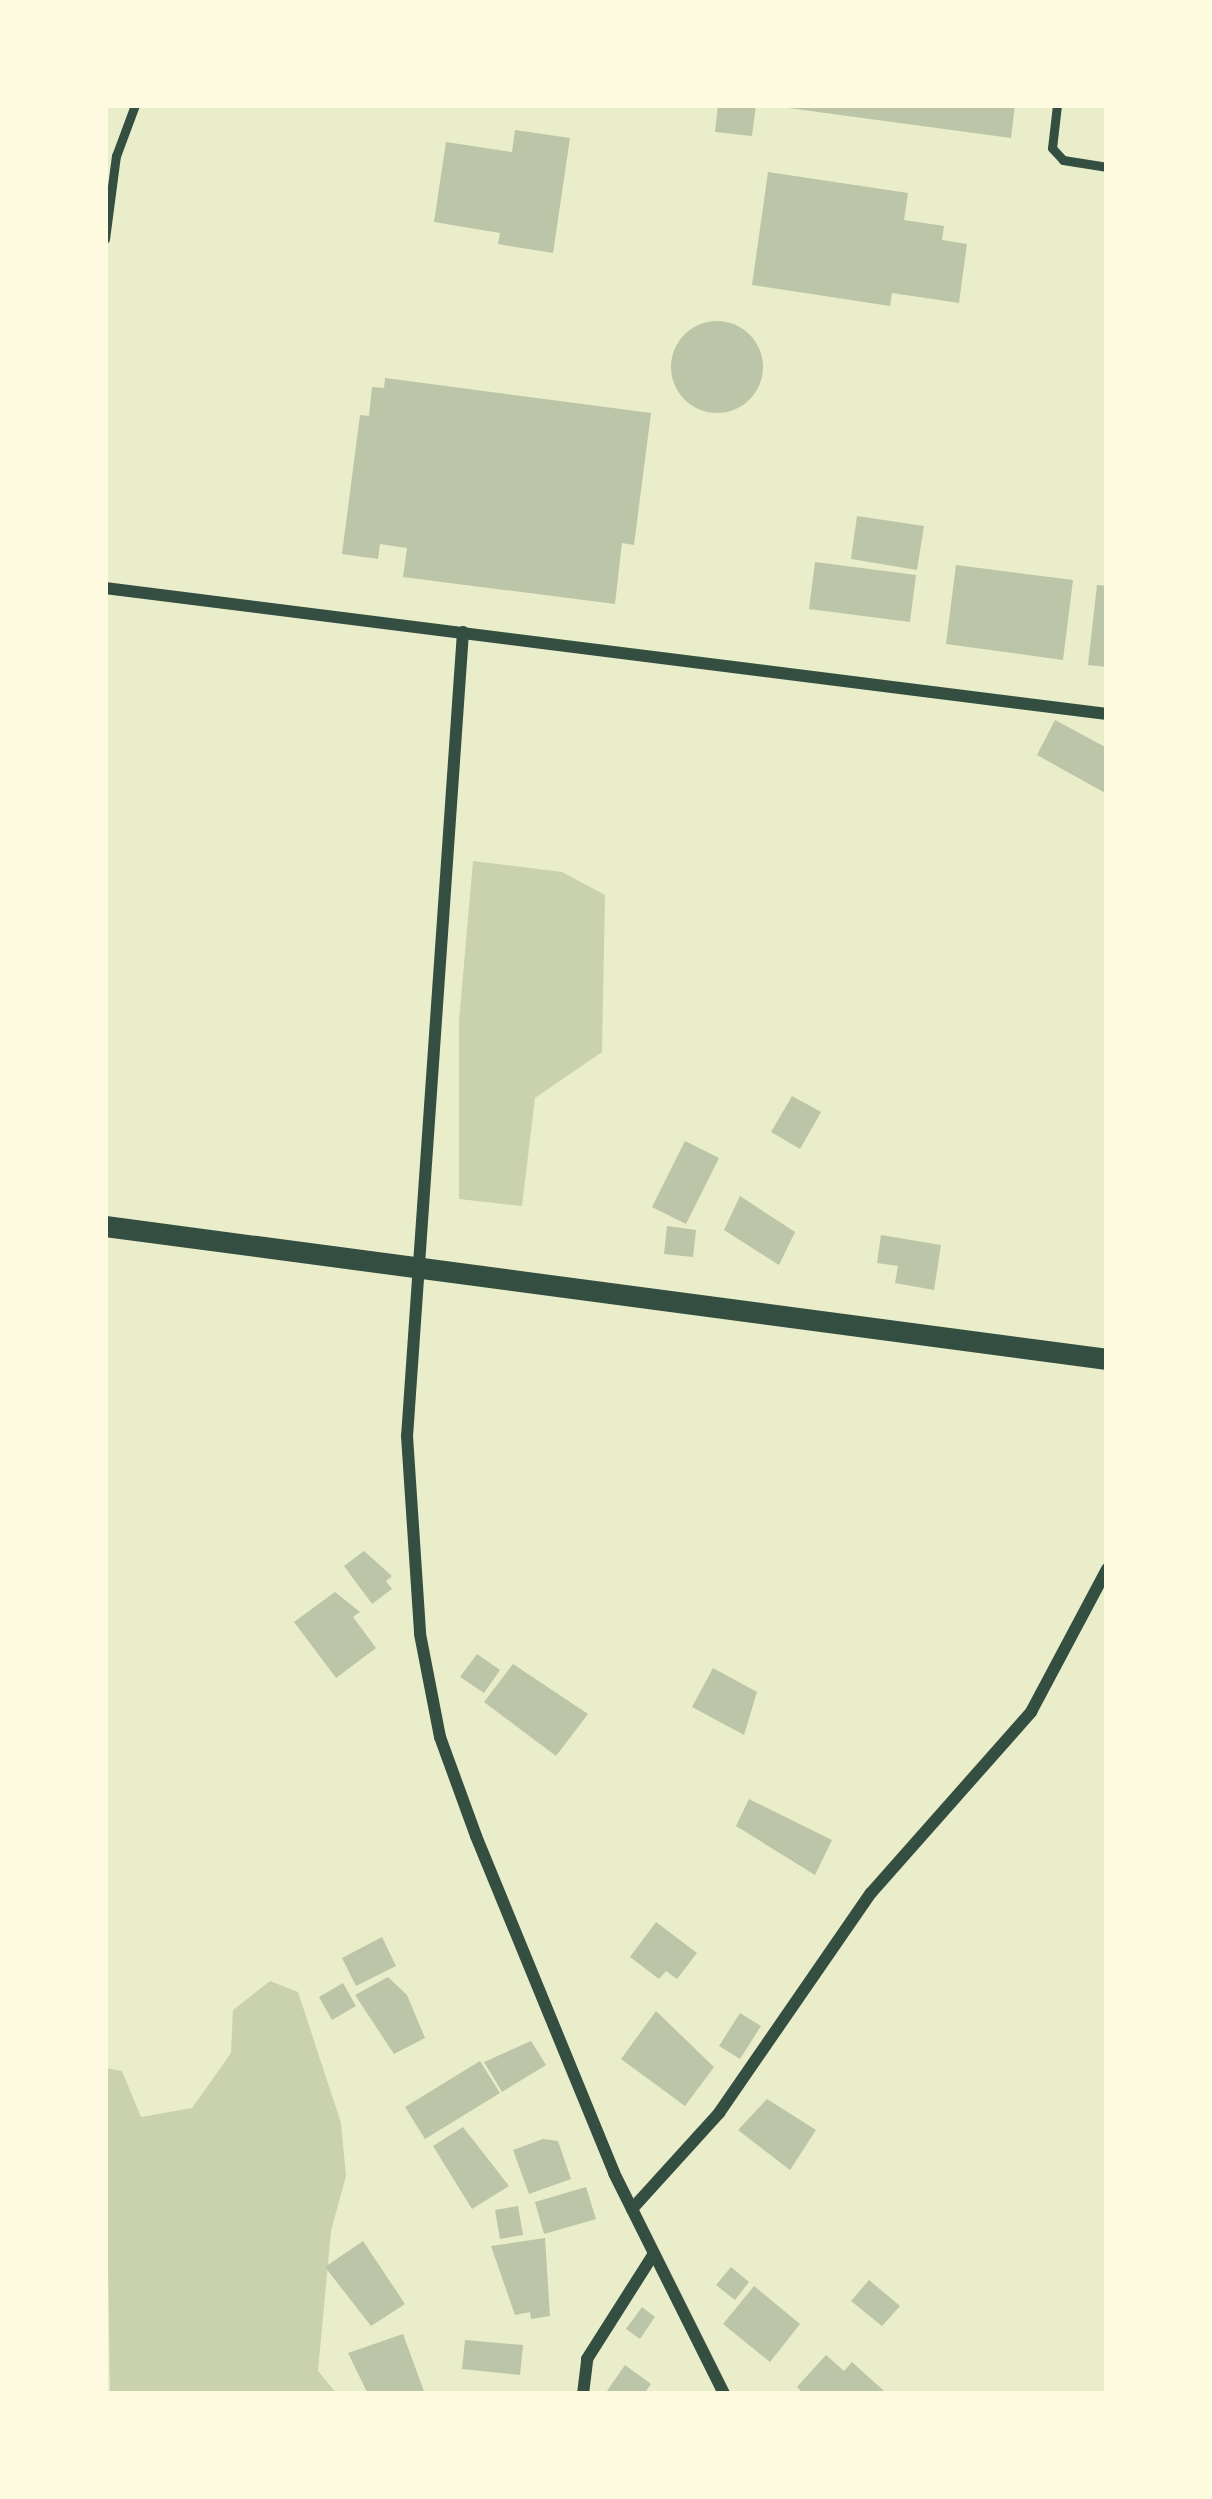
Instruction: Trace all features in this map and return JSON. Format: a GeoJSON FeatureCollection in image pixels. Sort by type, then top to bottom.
{"type":"FeatureCollection","features":[{"type":"Feature","properties":{"kind":"street"},"geometry":{"type":"LineString","coordinates":[[105,588],[1107,714]]}},
{"type":"Feature","properties":{"kind":"street"},"geometry":{"type":"LineString","coordinates":[[463,632],[416,1268],[411,1544],[440,1737],[632,2209],[724,2394]]}},
{"type":"Feature","properties":{"kind":"street"},"geometry":{"type":"LineString","coordinates":[[105,1226],[1107,1359]]}},
{"type":"Feature","properties":{"kind":"street"},"geometry":{"type":"LineString","coordinates":[[632,2209],[719,2113],[871,1893],[1031,1712],[1107,1569]]}},
{"type":"Feature","properties":{"kind":"street"},"geometry":{"type":"LineString","coordinates":[[583,2394],[587,2359],[653,2255]]}},
{"type":"Feature","properties":{"kind":"lane"},"geometry":{"type":"LineString","coordinates":[[105,239],[116,156],[135,105]]}},
{"type":"Feature","properties":{"kind":"lane"},"geometry":{"type":"LineString","coordinates":[[1057,105],[1052,148],[1063,160],[1107,167]]}},
{"type":"Feature","properties":{"kind":"green space"},"geometry":{"type":"Polygon","coordinates":[[[473,861],[562,872],[605,895],[602,1052],[535,1098],[522,1206],[459,1199],[459,1021],[473,861]]]}},
{"type":"Feature","properties":{"kind":"green space"},"geometry":{"type":"Polygon","coordinates":[[[270,1981],[298,1992],[341,2123],[346,2176],[331,2231],[318,2371],[337,2394],[110,2394],[105,2068],[122,2071],[141,2117],[192,2108],[231,2053],[233,2010],[270,1981]]]}},
{"type":"Feature","properties":{"kind":"building"},"geometry":{"type":"Polygon","coordinates":[[[718,105],[756,105],[752,136],[715,132],[718,105]]]}},
{"type":"Feature","properties":{"kind":"building"},"geometry":{"type":"Polygon","coordinates":[[[766,105],[1015,105],[1011,138],[766,105]]]}},
{"type":"Feature","properties":{"kind":"building"},"geometry":{"type":"Polygon","coordinates":[[[515,130],[570,138],[553,253],[498,244],[500,233],[434,222],[446,142],[512,152],[515,130]]]}},
{"type":"Feature","properties":{"kind":"building"},"geometry":{"type":"Polygon","coordinates":[[[768,172],[908,193],[904,220],[944,226],[942,240],[967,244],[959,303],[892,293],[890,306],[752,285],[768,172]]]}},
{"type":"Feature","properties":{"kind":"building"},"geometry":{"type":"Polygon","coordinates":[[[717,321],[735,324],[750,334],[760,349],[760,385],[750,400],[735,410],[717,413],[699,410],[684,400],[674,385],[671,367],[674,349],[684,334],[699,324],[717,321]]]}},
{"type":"Feature","properties":{"kind":"building"},"geometry":{"type":"Polygon","coordinates":[[[385,378],[651,413],[634,545],[622,543],[615,604],[403,577],[407,548],[380,544],[378,559],[342,554],[360,415],[369,416],[372,387],[384,388],[385,378]]]}},
{"type":"Feature","properties":{"kind":"building"},"geometry":{"type":"Polygon","coordinates":[[[857,516],[924,526],[917,570],[851,559],[857,516]]]}},
{"type":"Feature","properties":{"kind":"building"},"geometry":{"type":"Polygon","coordinates":[[[815,562],[916,575],[910,622],[809,609],[815,562]]]}},
{"type":"Feature","properties":{"kind":"building"},"geometry":{"type":"Polygon","coordinates":[[[956,565],[1073,580],[1063,660],[946,644],[956,565]]]}},
{"type":"Feature","properties":{"kind":"building"},"geometry":{"type":"Polygon","coordinates":[[[1097,585],[1107,586],[1107,667],[1088,665],[1097,585]]]}},
{"type":"Feature","properties":{"kind":"building"},"geometry":{"type":"Polygon","coordinates":[[[1055,720],[1107,748],[1107,794],[1037,755],[1055,720]]]}},
{"type":"Feature","properties":{"kind":"building"},"geometry":{"type":"Polygon","coordinates":[[[792,1096],[821,1112],[800,1149],[771,1132],[792,1096]]]}},
{"type":"Feature","properties":{"kind":"building"},"geometry":{"type":"Polygon","coordinates":[[[685,1141],[719,1158],[686,1224],[652,1207],[685,1141]]]}},
{"type":"Feature","properties":{"kind":"building"},"geometry":{"type":"Polygon","coordinates":[[[740,1196],[795,1232],[779,1265],[724,1230],[740,1196]]]}},
{"type":"Feature","properties":{"kind":"building"},"geometry":{"type":"Polygon","coordinates":[[[667,1226],[696,1230],[693,1257],[664,1254],[667,1226]]]}},
{"type":"Feature","properties":{"kind":"building"},"geometry":{"type":"Polygon","coordinates":[[[881,1235],[941,1245],[934,1290],[895,1283],[898,1266],[877,1263],[881,1235]]]}},
{"type":"Feature","properties":{"kind":"building"},"geometry":{"type":"Polygon","coordinates":[[[364,1551],[392,1576],[386,1581],[392,1589],[372,1604],[344,1566],[364,1551]]]}},
{"type":"Feature","properties":{"kind":"building"},"geometry":{"type":"Polygon","coordinates":[[[335,1592],[360,1612],[353,1617],[376,1648],[336,1678],[294,1622],[335,1592]]]}},
{"type":"Feature","properties":{"kind":"building"},"geometry":{"type":"Polygon","coordinates":[[[477,1654],[500,1670],[484,1693],[460,1677],[477,1654]]]}},
{"type":"Feature","properties":{"kind":"building"},"geometry":{"type":"Polygon","coordinates":[[[513,1664],[588,1714],[556,1756],[484,1702],[513,1664]]]}},
{"type":"Feature","properties":{"kind":"building"},"geometry":{"type":"Polygon","coordinates":[[[713,1668],[757,1692],[744,1735],[692,1707],[713,1668]]]}},
{"type":"Feature","properties":{"kind":"building"},"geometry":{"type":"Polygon","coordinates":[[[749,1799],[832,1840],[815,1875],[736,1826],[749,1799]]]}},
{"type":"Feature","properties":{"kind":"building"},"geometry":{"type":"Polygon","coordinates":[[[656,1922],[697,1953],[677,1979],[666,1971],[659,1979],[630,1957],[656,1922]]]}},
{"type":"Feature","properties":{"kind":"building"},"geometry":{"type":"Polygon","coordinates":[[[382,1937],[396,1966],[356,1986],[342,1958],[382,1937]]]}},
{"type":"Feature","properties":{"kind":"building"},"geometry":{"type":"Polygon","coordinates":[[[388,1977],[407,1995],[425,2038],[394,2054],[355,1995],[388,1977]]]}},
{"type":"Feature","properties":{"kind":"building"},"geometry":{"type":"Polygon","coordinates":[[[343,1983],[356,2006],[332,2020],[319,1997],[343,1983]]]}},
{"type":"Feature","properties":{"kind":"building"},"geometry":{"type":"Polygon","coordinates":[[[656,2011],[714,2067],[685,2106],[621,2059],[656,2011]]]}},
{"type":"Feature","properties":{"kind":"building"},"geometry":{"type":"Polygon","coordinates":[[[740,2013],[761,2026],[740,2059],[719,2046],[740,2013]]]}},
{"type":"Feature","properties":{"kind":"building"},"geometry":{"type":"Polygon","coordinates":[[[531,2041],[546,2065],[502,2092],[484,2062],[531,2041]]]}},
{"type":"Feature","properties":{"kind":"building"},"geometry":{"type":"Polygon","coordinates":[[[480,2061],[500,2093],[425,2139],[405,2107],[480,2061]]]}},
{"type":"Feature","properties":{"kind":"building"},"geometry":{"type":"Polygon","coordinates":[[[767,2099],[816,2130],[790,2170],[738,2130],[767,2099]]]}},
{"type":"Feature","properties":{"kind":"building"},"geometry":{"type":"Polygon","coordinates":[[[463,2127],[509,2186],[472,2209],[433,2146],[463,2127]]]}},
{"type":"Feature","properties":{"kind":"building"},"geometry":{"type":"Polygon","coordinates":[[[543,2139],[558,2141],[571,2179],[529,2194],[513,2150],[543,2139]]]}},
{"type":"Feature","properties":{"kind":"building"},"geometry":{"type":"Polygon","coordinates":[[[586,2187],[596,2219],[544,2234],[535,2202],[586,2187]]]}},
{"type":"Feature","properties":{"kind":"building"},"geometry":{"type":"Polygon","coordinates":[[[518,2206],[523,2235],[500,2239],[495,2210],[518,2206]]]}},
{"type":"Feature","properties":{"kind":"building"},"geometry":{"type":"Polygon","coordinates":[[[545,2238],[550,2316],[515,2315],[491,2246],[545,2238]]]}},
{"type":"Feature","properties":{"kind":"building"},"geometry":{"type":"Polygon","coordinates":[[[363,2241],[405,2304],[371,2326],[325,2267],[363,2241]]]}},
{"type":"Feature","properties":{"kind":"building"},"geometry":{"type":"Polygon","coordinates":[[[731,2267],[749,2282],[735,2300],[716,2285],[731,2267]]]}},
{"type":"Feature","properties":{"kind":"building"},"geometry":{"type":"Polygon","coordinates":[[[869,2280],[900,2306],[882,2326],[851,2301],[869,2280]]]}},
{"type":"Feature","properties":{"kind":"building"},"geometry":{"type":"Polygon","coordinates":[[[754,2286],[800,2324],[770,2362],[723,2324],[754,2286]]]}},
{"type":"Feature","properties":{"kind":"building"},"geometry":{"type":"Polygon","coordinates":[[[642,2307],[655,2317],[640,2339],[626,2329],[642,2307]]]}},
{"type":"Feature","properties":{"kind":"building"},"geometry":{"type":"Polygon","coordinates":[[[403,2334],[425,2394],[368,2394],[348,2353],[403,2334]]]}},
{"type":"Feature","properties":{"kind":"building"},"geometry":{"type":"Polygon","coordinates":[[[465,2340],[523,2345],[520,2375],[462,2369],[465,2340]]]}},
{"type":"Feature","properties":{"kind":"building"},"geometry":{"type":"Polygon","coordinates":[[[826,2355],[844,2371],[852,2362],[884,2391],[804,2394],[797,2387],[826,2355]]]}},
{"type":"Feature","properties":{"kind":"building"},"geometry":{"type":"Polygon","coordinates":[[[625,2365],[651,2384],[644,2394],[605,2394],[625,2365]]]}}]}
